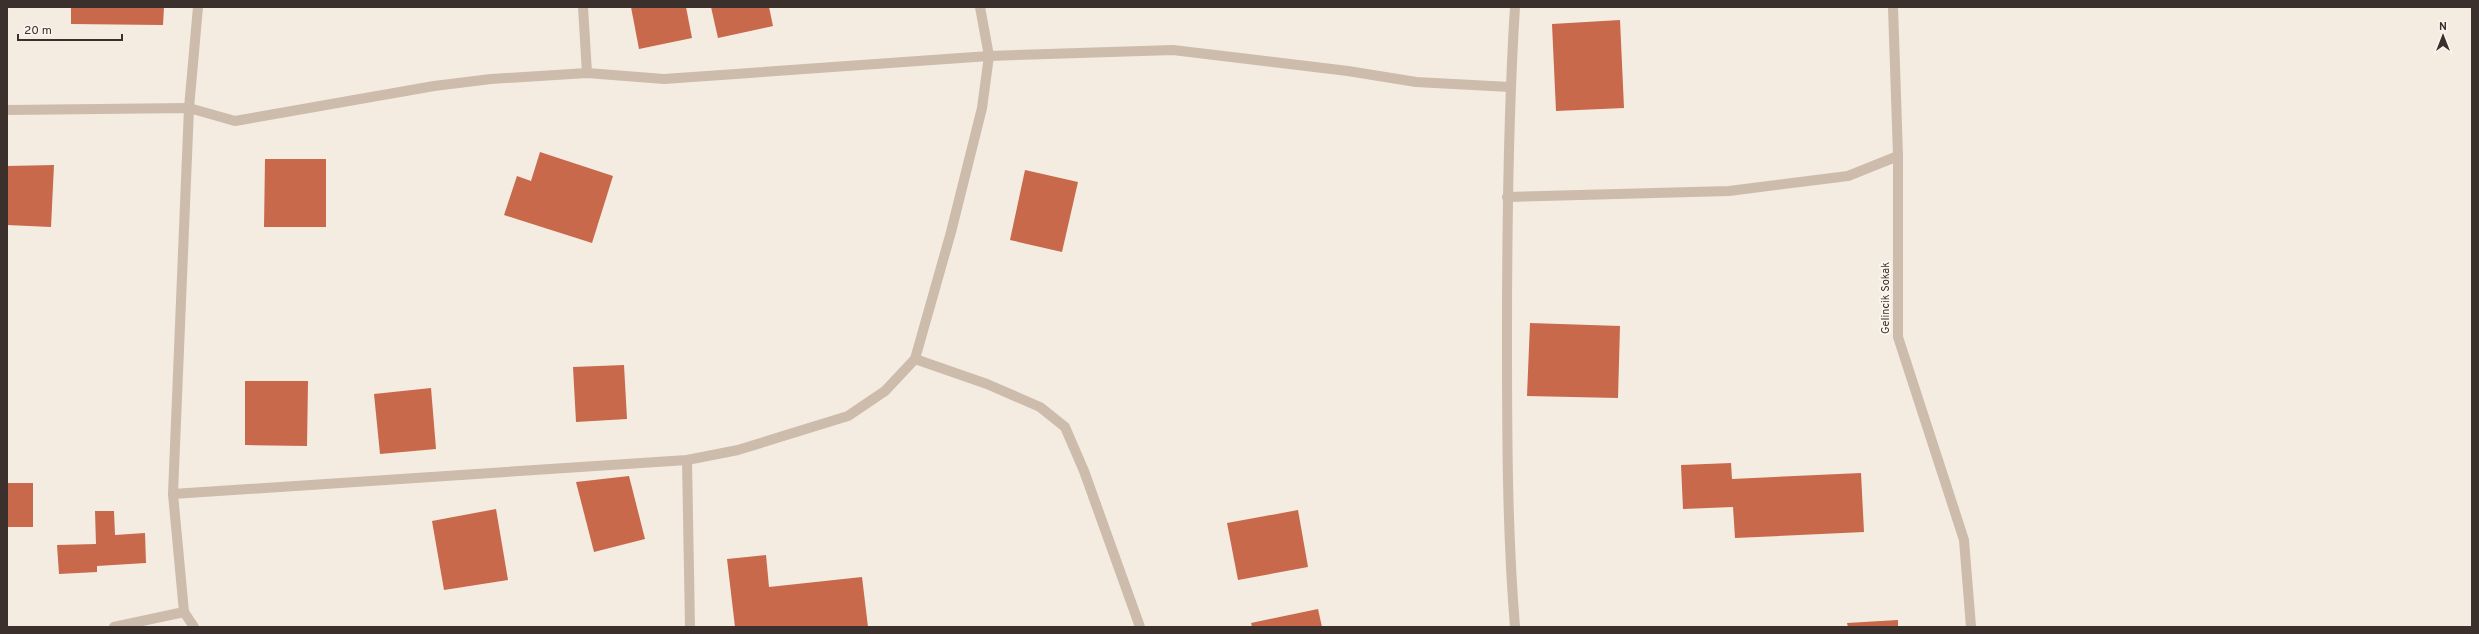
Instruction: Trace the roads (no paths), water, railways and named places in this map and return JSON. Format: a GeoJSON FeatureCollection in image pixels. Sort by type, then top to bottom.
{"type":"FeatureCollection","features":[{"type":"Feature","properties":{"kind":"street"},"geometry":{"type":"LineString","coordinates":[[194,627],[184,612],[173,494],[189,108],[198,7]]}},
{"type":"Feature","properties":{"kind":"street"},"geometry":{"type":"LineString","coordinates":[[583,7],[586,73]]}},
{"type":"Feature","properties":{"kind":"street"},"geometry":{"type":"LineString","coordinates":[[173,494],[687,460],[738,450],[848,416],[885,391],[915,359],[947,247],[982,108],[989,56],[980,7]]}},
{"type":"Feature","properties":{"kind":"street"},"geometry":{"type":"LineString","coordinates":[[1515,7],[1510,88],[1507,197],[1507,379],[1511,584],[1515,627]]}},
{"type":"Feature","properties":{"kind":"street","name":"Gelincik Sokak"},"geometry":{"type":"LineString","coordinates":[[1893,7],[1898,156],[1898,337],[1964,540],[1971,627]]}},
{"type":"Feature","properties":{"kind":"street"},"geometry":{"type":"LineString","coordinates":[[7,110],[189,108],[235,121],[434,86],[491,79],[586,73],[664,79],[989,56],[1173,50],[1348,71],[1416,82],[1510,88]]}},
{"type":"Feature","properties":{"kind":"street"},"geometry":{"type":"LineString","coordinates":[[1507,197],[1729,191],[1848,176],[1898,156]]}},
{"type":"Feature","properties":{"kind":"street"},"geometry":{"type":"LineString","coordinates":[[915,359],[987,384],[1040,408],[1065,427],[1084,471],[1140,627]]}},
{"type":"Feature","properties":{"kind":"street"},"geometry":{"type":"LineString","coordinates":[[687,460],[690,627]]}},
{"type":"Feature","properties":{"kind":"street"},"geometry":{"type":"LineString","coordinates":[[114,627],[184,612]]}}]}
